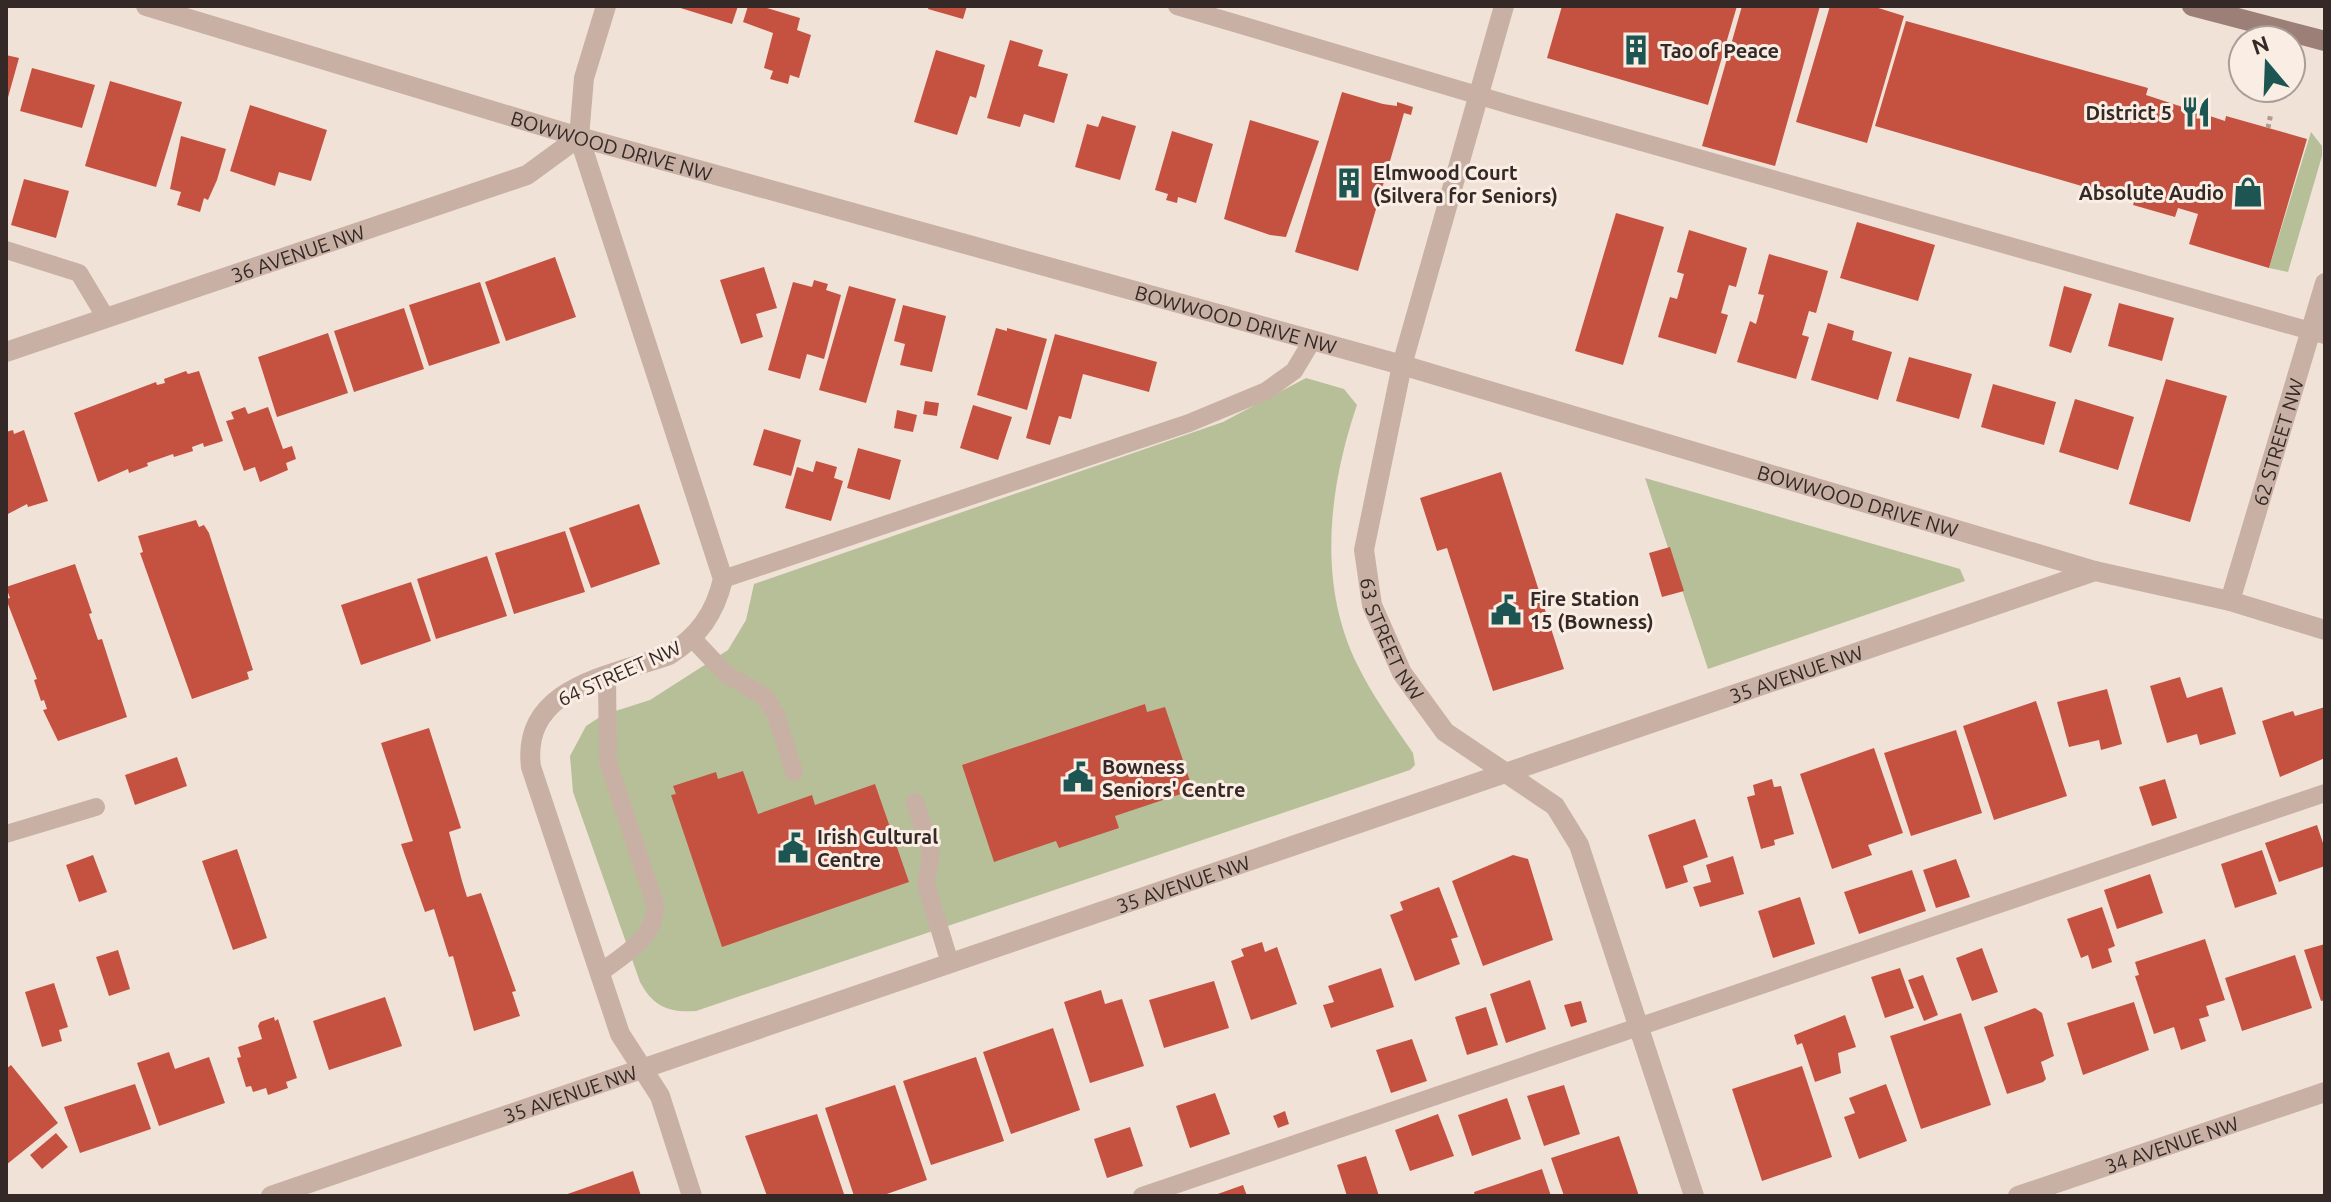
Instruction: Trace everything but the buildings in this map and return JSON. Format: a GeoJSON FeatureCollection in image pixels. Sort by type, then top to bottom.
{"type":"FeatureCollection","features":[{"type":"Feature","properties":{"kind":"street","name":"BOWWOOD DRIVE NW"},"geometry":{"type":"LineString","coordinates":[[146,6],[579,137],[1402,365],[2095,571],[2230,601],[2325,630]]}},
{"type":"Feature","properties":{"kind":"street"},"geometry":{"type":"LineString","coordinates":[[606,6],[584,78],[579,137],[723,579]]}},
{"type":"Feature","properties":{"kind":"street","name":"63 STREET NW"},"geometry":{"type":"LineString","coordinates":[[1504,6],[1402,365],[1364,550],[1372,605],[1402,673],[1445,732],[1555,806],[1579,845],[1694,1196]]}},
{"type":"Feature","properties":{"kind":"street"},"geometry":{"type":"LineString","coordinates":[[2198,7],[2325,41]]}},
{"type":"Feature","properties":{"kind":"street","name":"36 AVENUE NW"},"geometry":{"type":"LineString","coordinates":[[6,352],[527,175],[579,137]]}},
{"type":"Feature","properties":{"kind":"street","name":"62 STREET NW"},"geometry":{"type":"LineString","coordinates":[[2230,601],[2318,333],[2325,283]]}},
{"type":"Feature","properties":{"kind":"street","name":"35 AVENUE NW"},"geometry":{"type":"LineString","coordinates":[[271,1196],[2095,571]]}},
{"type":"Feature","properties":{"kind":"street","name":"64 STREET NW"},"geometry":{"type":"LineString","coordinates":[[692,1196],[660,1096],[620,1034],[531,767],[529,751],[536,721],[559,696],[669,655],[692,638],[709,618],[723,579]]}},
{"type":"Feature","properties":{"kind":"street","name":"34 AVENUE NW"},"geometry":{"type":"LineString","coordinates":[[2018,1196],[2325,1092]]}},
{"type":"Feature","properties":{"kind":"lane"},"geometry":{"type":"LineString","coordinates":[[1177,6],[2318,333]]}},
{"type":"Feature","properties":{"kind":"lane"},"geometry":{"type":"LineString","coordinates":[[6,250],[79,273],[106,318]]}},
{"type":"Feature","properties":{"kind":"lane"},"geometry":{"type":"LineString","coordinates":[[723,579],[1189,423],[1266,391],[1294,371],[1312,341]]}},
{"type":"Feature","properties":{"kind":"lane"},"geometry":{"type":"LineString","coordinates":[[692,638],[726,674],[765,697],[776,715],[794,772]]}},
{"type":"Feature","properties":{"kind":"lane"},"geometry":{"type":"LineString","coordinates":[[600,973],[644,939],[656,921],[655,904],[608,762],[607,677]]}},
{"type":"Feature","properties":{"kind":"lane"},"geometry":{"type":"LineString","coordinates":[[1142,1196],[2325,793]]}},
{"type":"Feature","properties":{"kind":"lane"},"geometry":{"type":"LineString","coordinates":[[915,802],[931,852],[926,885],[950,963]]}},
{"type":"Feature","properties":{"kind":"lane"},"geometry":{"type":"LineString","coordinates":[[6,834],[96,807]]}},
{"type":"Feature","properties":{"kind":"path"},"geometry":{"type":"LineString","coordinates":[[2268,128],[2271,113]]}},
{"type":"Feature","properties":{"kind":"green space"},"geometry":{"type":"Polygon","coordinates":[[[2311,132],[2322,146],[2322,156],[2288,272],[2269,268],[2311,132]]]}},
{"type":"Feature","properties":{"kind":"green space"},"geometry":{"type":"Polygon","coordinates":[[[1306,378],[1344,389],[1357,405],[1347,436],[1334,502],[1332,568],[1336,601],[1344,633],[1357,664],[1413,753],[1415,765],[1410,770],[696,1011],[669,1009],[650,997],[640,982],[573,792],[570,756],[586,726],[603,715],[650,700],[728,650],[746,620],[754,584],[1223,422],[1306,378]]]}},
{"type":"Feature","properties":{"kind":"green space"},"geometry":{"type":"Polygon","coordinates":[[[1645,478],[1960,569],[1965,581],[1708,669],[1645,478]]]}},
{"type":"Feature","properties":{"kind":"place","name":"Tao of Peace"},"geometry":{"type":"Point","coordinates":[1636,50]}},
{"type":"Feature","properties":{"kind":"place","name":"District 5"},"geometry":{"type":"Point","coordinates":[2196,112]}},
{"type":"Feature","properties":{"kind":"place","name":"Elmwood Court (Silvera for Seniors)"},"geometry":{"type":"Point","coordinates":[1349,183]}},
{"type":"Feature","properties":{"kind":"place","name":"Absolute Audio"},"geometry":{"type":"Point","coordinates":[2248,192]}},
{"type":"Feature","properties":{"kind":"place","name":"Fire Station 15 (Bowness)"},"geometry":{"type":"Point","coordinates":[1506,610]}},
{"type":"Feature","properties":{"kind":"place","name":"Bowness Seniors' Centre"},"geometry":{"type":"Point","coordinates":[1078,777]}},
{"type":"Feature","properties":{"kind":"place","name":"Irish Cultural Centre"},"geometry":{"type":"Point","coordinates":[793,848]}}]}
